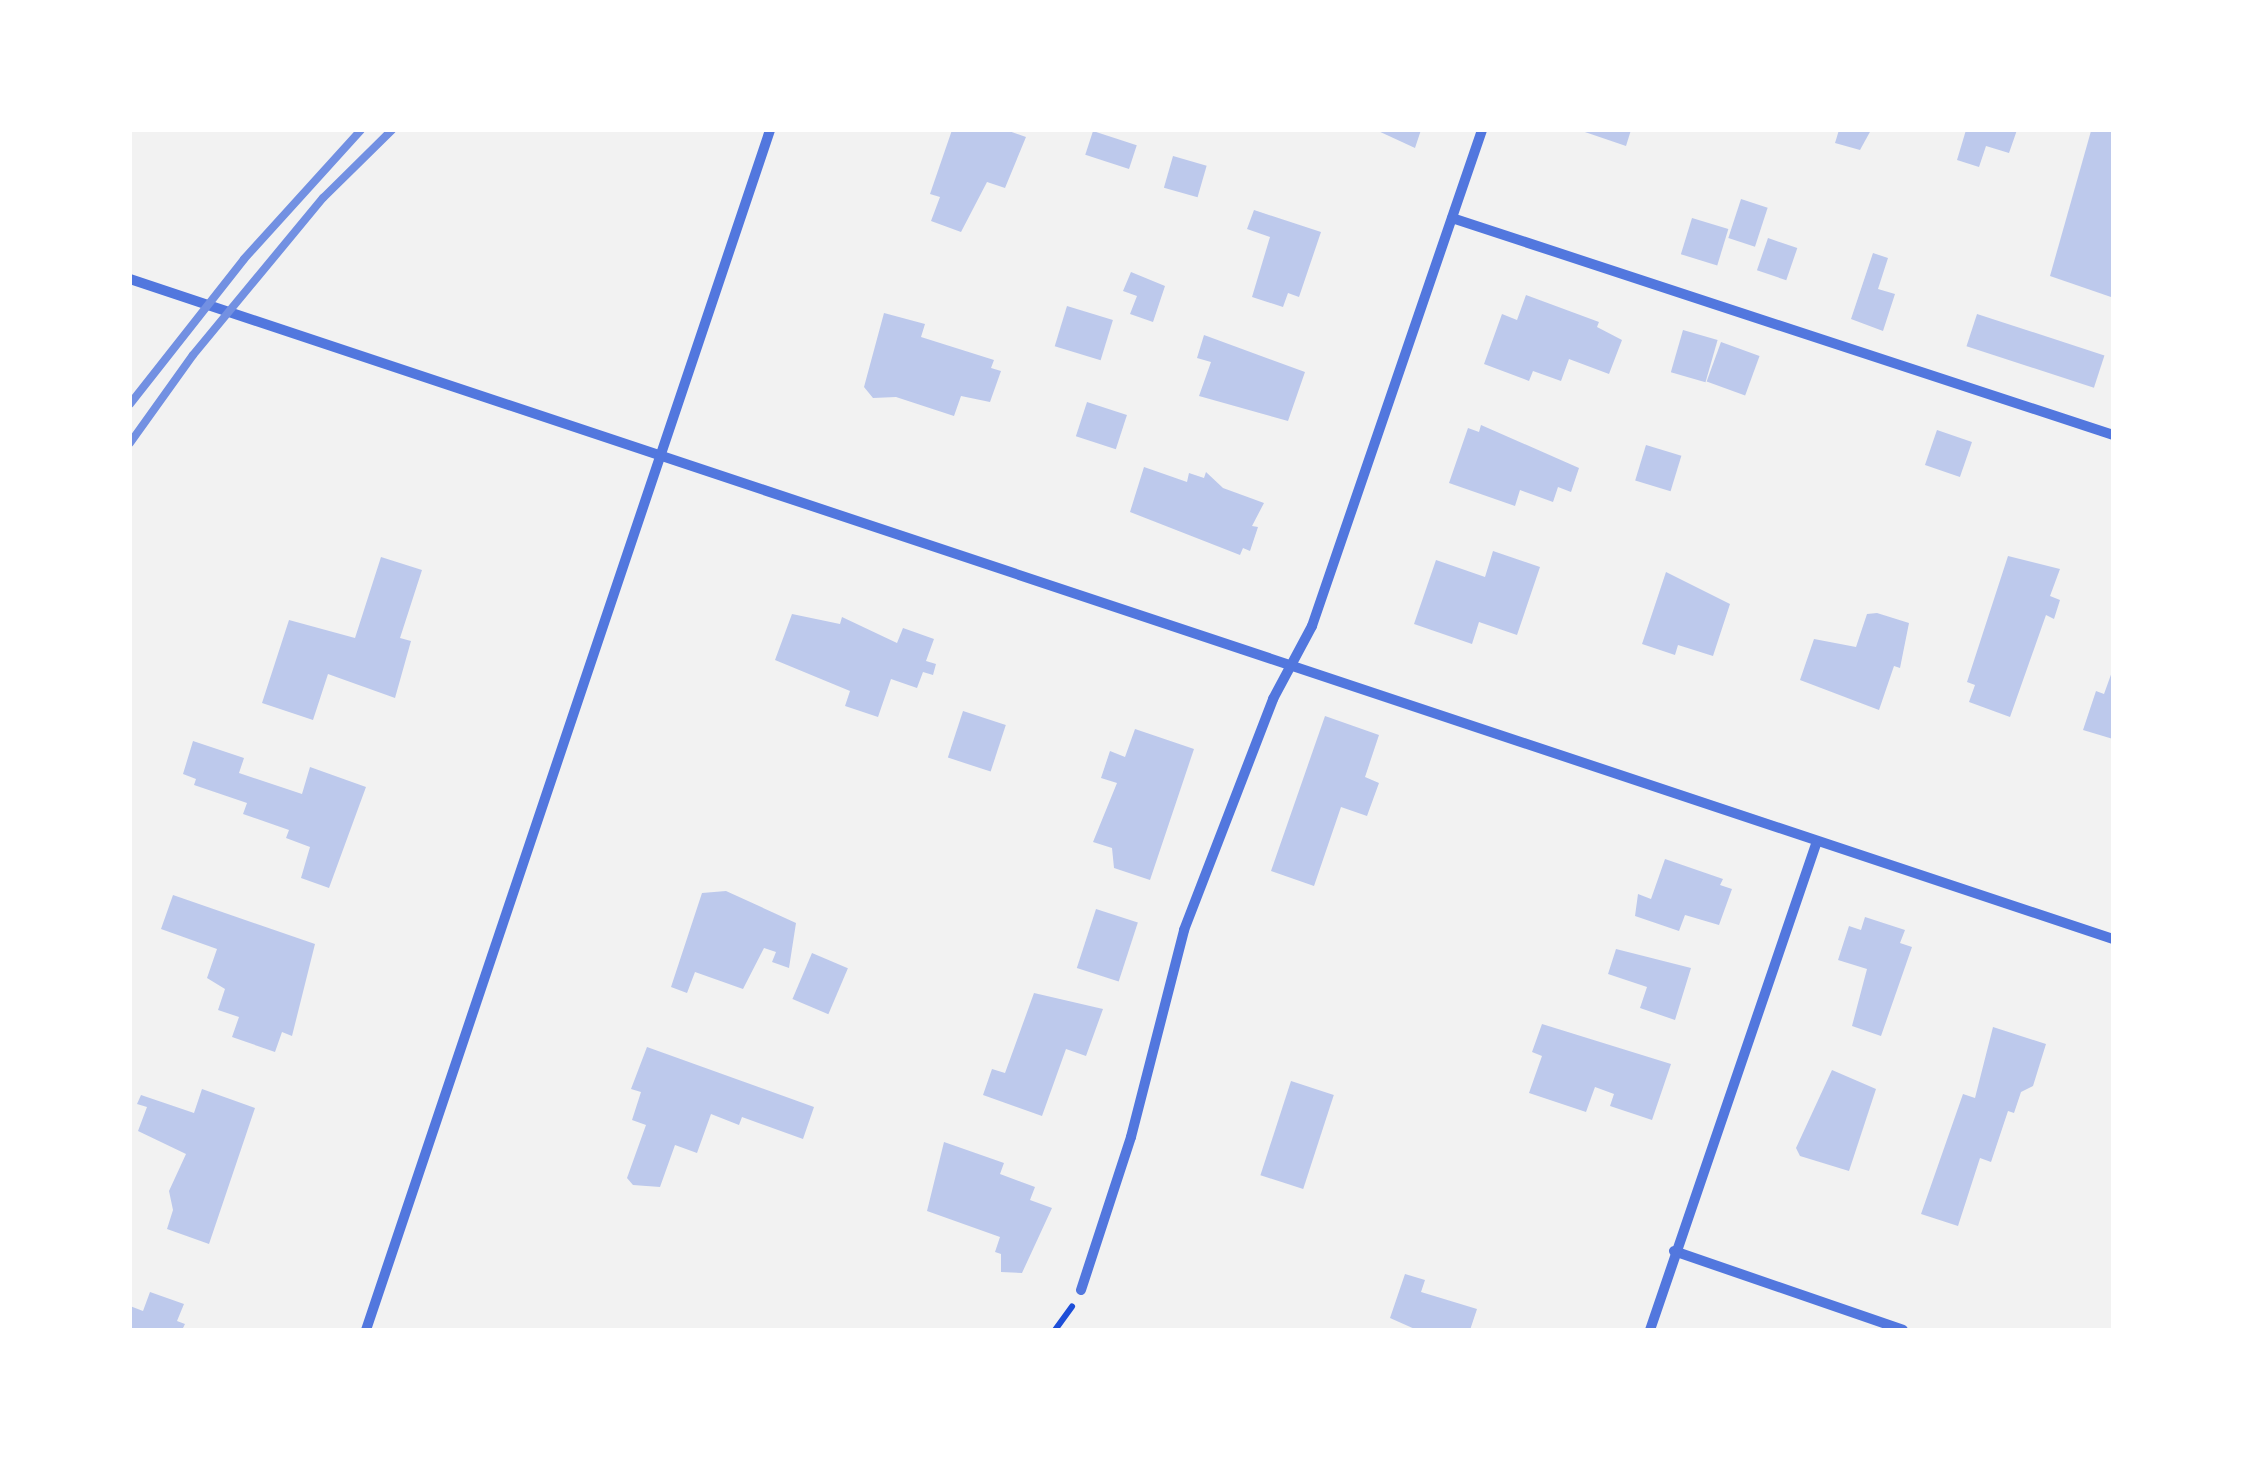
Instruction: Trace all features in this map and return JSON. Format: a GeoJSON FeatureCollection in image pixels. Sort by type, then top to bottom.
{"type":"FeatureCollection","features":[{"type":"Feature","properties":{"kind":"street"},"geometry":{"type":"LineString","coordinates":[[366,1330],[770,130]]}},
{"type":"Feature","properties":{"kind":"street"},"geometry":{"type":"LineString","coordinates":[[1081,1290],[1135,1122],[1184,930],[1273,699],[1293,666],[1482,130]]}},
{"type":"Feature","properties":{"kind":"street"},"geometry":{"type":"LineString","coordinates":[[1452,218],[2113,435]]}},
{"type":"Feature","properties":{"kind":"street"},"geometry":{"type":"LineString","coordinates":[[130,278],[2113,940]]}},
{"type":"Feature","properties":{"kind":"street"},"geometry":{"type":"LineString","coordinates":[[1650,1330],[1816,844]]}},
{"type":"Feature","properties":{"kind":"street"},"geometry":{"type":"LineString","coordinates":[[1674,1251],[1902,1330]]}},
{"type":"Feature","properties":{"kind":"building"},"geometry":{"type":"Polygon","coordinates":[[[952,130],[1006,130],[1026,137],[1005,188],[987,182],[961,232],[931,221],[940,197],[930,194],[952,130]]]}},
{"type":"Feature","properties":{"kind":"building"},"geometry":{"type":"Polygon","coordinates":[[[1376,130],[1421,130],[1415,148],[1376,130]]]}},
{"type":"Feature","properties":{"kind":"building"},"geometry":{"type":"Polygon","coordinates":[[[1579,130],[1631,130],[1626,146],[1579,130]]]}},
{"type":"Feature","properties":{"kind":"building"},"geometry":{"type":"Polygon","coordinates":[[[1839,130],[1871,130],[1860,150],[1835,143],[1839,130]]]}},
{"type":"Feature","properties":{"kind":"building"},"geometry":{"type":"Polygon","coordinates":[[[1966,130],[2017,130],[2009,153],[1986,146],[1979,167],[1957,160],[1966,130]]]}},
{"type":"Feature","properties":{"kind":"building"},"geometry":{"type":"Polygon","coordinates":[[[2113,130],[2111,297],[2050,276],[2091,131],[2113,130]]]}},
{"type":"Feature","properties":{"kind":"building"},"geometry":{"type":"Polygon","coordinates":[[[1093,131],[1137,145],[1129,169],[1085,155],[1093,131]]]}},
{"type":"Feature","properties":{"kind":"building"},"geometry":{"type":"Polygon","coordinates":[[[1173,156],[1207,166],[1198,197],[1164,188],[1173,156]]]}},
{"type":"Feature","properties":{"kind":"building"},"geometry":{"type":"Polygon","coordinates":[[[1741,199],[1768,208],[1755,247],[1728,238],[1741,199]]]}},
{"type":"Feature","properties":{"kind":"building"},"geometry":{"type":"Polygon","coordinates":[[[1254,210],[1321,232],[1299,297],[1288,293],[1283,307],[1252,297],[1270,237],[1247,229],[1254,210]]]}},
{"type":"Feature","properties":{"kind":"building"},"geometry":{"type":"Polygon","coordinates":[[[1692,218],[1728,229],[1717,265],[1681,254],[1692,218]]]}},
{"type":"Feature","properties":{"kind":"building"},"geometry":{"type":"Polygon","coordinates":[[[1768,238],[1797,248],[1786,280],[1757,270],[1768,238]]]}},
{"type":"Feature","properties":{"kind":"building"},"geometry":{"type":"Polygon","coordinates":[[[1873,253],[1888,258],[1878,289],[1895,294],[1883,331],[1851,319],[1873,253]]]}},
{"type":"Feature","properties":{"kind":"building"},"geometry":{"type":"Polygon","coordinates":[[[1131,272],[1165,286],[1153,322],[1130,314],[1137,296],[1123,291],[1131,272]]]}},
{"type":"Feature","properties":{"kind":"building"},"geometry":{"type":"Polygon","coordinates":[[[1526,295],[1599,322],[1597,327],[1622,340],[1609,374],[1569,359],[1561,381],[1533,371],[1529,381],[1484,364],[1502,314],[1517,320],[1526,295]]]}},
{"type":"Feature","properties":{"kind":"building"},"geometry":{"type":"Polygon","coordinates":[[[1067,306],[1113,320],[1101,360],[1055,346],[1067,306]]]}},
{"type":"Feature","properties":{"kind":"building"},"geometry":{"type":"Polygon","coordinates":[[[884,313],[925,324],[921,337],[994,360],[991,368],[1001,371],[990,402],[961,396],[954,416],[896,397],[873,398],[864,387],[884,313]]]}},
{"type":"Feature","properties":{"kind":"building"},"geometry":{"type":"Polygon","coordinates":[[[1977,314],[2104,355],[2094,388],[1966,346],[1977,314]]]}},
{"type":"Feature","properties":{"kind":"building"},"geometry":{"type":"Polygon","coordinates":[[[1683,330],[1718,340],[1705,382],[1671,372],[1683,330]]]}},
{"type":"Feature","properties":{"kind":"building"},"geometry":{"type":"Polygon","coordinates":[[[1204,335],[1305,372],[1288,421],[1199,396],[1211,362],[1197,358],[1204,335]]]}},
{"type":"Feature","properties":{"kind":"building"},"geometry":{"type":"Polygon","coordinates":[[[1721,342],[1760,356],[1745,395],[1707,381],[1721,342]]]}},
{"type":"Feature","properties":{"kind":"building"},"geometry":{"type":"Polygon","coordinates":[[[1087,402],[1127,415],[1116,449],[1076,436],[1087,402]]]}},
{"type":"Feature","properties":{"kind":"building"},"geometry":{"type":"Polygon","coordinates":[[[1481,425],[1579,468],[1571,492],[1558,487],[1553,502],[1520,490],[1515,506],[1449,483],[1468,428],[1479,432],[1481,425]]]}},
{"type":"Feature","properties":{"kind":"building"},"geometry":{"type":"Polygon","coordinates":[[[1937,430],[1972,442],[1960,477],[1925,465],[1937,430]]]}},
{"type":"Feature","properties":{"kind":"building"},"geometry":{"type":"Polygon","coordinates":[[[1646,445],[1681,456],[1671,491],[1635,480],[1646,445]]]}},
{"type":"Feature","properties":{"kind":"building"},"geometry":{"type":"Polygon","coordinates":[[[1144,467],[1187,482],[1189,473],[1204,478],[1206,472],[1223,488],[1264,503],[1252,526],[1258,527],[1250,551],[1243,548],[1240,555],[1130,512],[1144,467]]]}},
{"type":"Feature","properties":{"kind":"building"},"geometry":{"type":"Polygon","coordinates":[[[1493,551],[1540,567],[1517,635],[1479,622],[1472,644],[1414,624],[1436,560],[1485,577],[1493,551]]]}},
{"type":"Feature","properties":{"kind":"building"},"geometry":{"type":"Polygon","coordinates":[[[2008,556],[2060,569],[2050,596],[2060,600],[2054,619],[2046,615],[2010,717],[1969,702],[1975,685],[1967,682],[2008,556]]]}},
{"type":"Feature","properties":{"kind":"building"},"geometry":{"type":"Polygon","coordinates":[[[381,557],[422,570],[400,638],[411,641],[395,698],[328,674],[313,720],[262,703],[289,620],[355,638],[381,557]]]}},
{"type":"Feature","properties":{"kind":"building"},"geometry":{"type":"Polygon","coordinates":[[[1666,572],[1730,604],[1713,656],[1678,645],[1675,655],[1642,644],[1666,572]]]}},
{"type":"Feature","properties":{"kind":"building"},"geometry":{"type":"Polygon","coordinates":[[[1877,613],[1909,623],[1900,668],[1894,666],[1879,710],[1800,680],[1814,639],[1856,647],[1867,614],[1877,613]]]}},
{"type":"Feature","properties":{"kind":"building"},"geometry":{"type":"Polygon","coordinates":[[[792,614],[840,624],[842,617],[897,643],[903,628],[934,639],[926,661],[936,664],[933,675],[923,672],[917,688],[891,679],[878,717],[845,706],[850,691],[775,660],[792,614]]]}},
{"type":"Feature","properties":{"kind":"building"},"geometry":{"type":"Polygon","coordinates":[[[2113,669],[2113,739],[2083,730],[2096,691],[2104,694],[2113,669]]]}},
{"type":"Feature","properties":{"kind":"building"},"geometry":{"type":"Polygon","coordinates":[[[963,711],[1006,725],[991,772],[948,758],[963,711]]]}},
{"type":"Feature","properties":{"kind":"building"},"geometry":{"type":"Polygon","coordinates":[[[1325,716],[1379,735],[1365,777],[1379,783],[1367,816],[1341,807],[1314,886],[1271,871],[1325,716]]]}},
{"type":"Feature","properties":{"kind":"building"},"geometry":{"type":"Polygon","coordinates":[[[1135,729],[1194,749],[1150,880],[1114,868],[1112,848],[1093,842],[1117,783],[1101,778],[1110,751],[1125,757],[1135,729]]]}},
{"type":"Feature","properties":{"kind":"building"},"geometry":{"type":"Polygon","coordinates":[[[193,741],[244,758],[239,773],[302,794],[310,767],[366,787],[329,888],[301,878],[310,847],[286,838],[289,830],[243,814],[247,803],[194,785],[196,779],[183,774],[193,741]]]}},
{"type":"Feature","properties":{"kind":"building"},"geometry":{"type":"Polygon","coordinates":[[[1665,859],[1723,879],[1720,885],[1732,889],[1719,925],[1685,915],[1679,931],[1635,916],[1638,894],[1651,899],[1665,859]]]}},
{"type":"Feature","properties":{"kind":"building"},"geometry":{"type":"Polygon","coordinates":[[[726,891],[796,923],[789,968],[772,962],[776,952],[764,948],[743,989],[695,972],[687,993],[671,987],[702,893],[726,891]]]}},
{"type":"Feature","properties":{"kind":"building"},"geometry":{"type":"Polygon","coordinates":[[[173,895],[315,944],[292,1036],[282,1032],[275,1052],[232,1037],[239,1017],[218,1010],[225,989],[207,978],[217,949],[161,929],[173,895]]]}},
{"type":"Feature","properties":{"kind":"building"},"geometry":{"type":"Polygon","coordinates":[[[1096,909],[1138,923],[1119,982],[1077,968],[1096,909]]]}},
{"type":"Feature","properties":{"kind":"building"},"geometry":{"type":"Polygon","coordinates":[[[1865,917],[1905,930],[1900,943],[1912,947],[1881,1036],[1852,1026],[1867,969],[1838,960],[1849,926],[1861,930],[1865,917]]]}},
{"type":"Feature","properties":{"kind":"building"},"geometry":{"type":"Polygon","coordinates":[[[1616,949],[1691,968],[1675,1020],[1640,1008],[1647,987],[1608,974],[1616,949]]]}},
{"type":"Feature","properties":{"kind":"building"},"geometry":{"type":"Polygon","coordinates":[[[812,953],[848,968],[828,1014],[792,999],[812,953]]]}},
{"type":"Feature","properties":{"kind":"building"},"geometry":{"type":"Polygon","coordinates":[[[1034,993],[1103,1009],[1086,1056],[1066,1049],[1042,1116],[983,1095],[992,1069],[1005,1073],[1034,993]]]}},
{"type":"Feature","properties":{"kind":"building"},"geometry":{"type":"Polygon","coordinates":[[[1542,1024],[1671,1064],[1652,1120],[1610,1106],[1614,1094],[1595,1087],[1586,1112],[1529,1093],[1542,1056],[1532,1052],[1542,1024]]]}},
{"type":"Feature","properties":{"kind":"building"},"geometry":{"type":"Polygon","coordinates":[[[1993,1027],[2046,1044],[2033,1086],[2021,1092],[2014,1113],[2008,1111],[1991,1162],[1980,1158],[1958,1226],[1921,1214],[1963,1094],[1975,1098],[1993,1027]]]}},
{"type":"Feature","properties":{"kind":"building"},"geometry":{"type":"Polygon","coordinates":[[[647,1047],[814,1107],[803,1139],[742,1117],[739,1125],[711,1114],[697,1153],[675,1145],[660,1187],[633,1185],[627,1178],[646,1125],[632,1120],[641,1092],[631,1089],[647,1047]]]}},
{"type":"Feature","properties":{"kind":"building"},"geometry":{"type":"Polygon","coordinates":[[[1832,1070],[1876,1089],[1849,1171],[1800,1156],[1796,1148],[1832,1070]]]}},
{"type":"Feature","properties":{"kind":"building"},"geometry":{"type":"Polygon","coordinates":[[[1291,1081],[1334,1095],[1303,1189],[1260,1175],[1291,1081]]]}},
{"type":"Feature","properties":{"kind":"building"},"geometry":{"type":"Polygon","coordinates":[[[202,1089],[255,1108],[209,1244],[167,1229],[173,1210],[169,1191],[186,1154],[138,1131],[147,1107],[137,1104],[141,1095],[194,1113],[202,1089]]]}},
{"type":"Feature","properties":{"kind":"building"},"geometry":{"type":"Polygon","coordinates":[[[944,1142],[1004,1163],[1000,1174],[1035,1187],[1030,1200],[1052,1208],[1022,1273],[1001,1272],[1001,1254],[995,1252],[1000,1237],[927,1211],[944,1142]]]}},
{"type":"Feature","properties":{"kind":"building"},"geometry":{"type":"Polygon","coordinates":[[[1405,1274],[1425,1280],[1421,1292],[1477,1309],[1470,1330],[1417,1330],[1390,1318],[1405,1274]]]}},
{"type":"Feature","properties":{"kind":"building"},"geometry":{"type":"Polygon","coordinates":[[[150,1292],[184,1304],[177,1321],[185,1324],[182,1330],[130,1330],[130,1306],[143,1311],[150,1292]]]}},
{"type":"Feature","properties":{"kind":"railway"},"geometry":{"type":"LineString","coordinates":[[130,404],[244,259],[361,130]]}},
{"type":"Feature","properties":{"kind":"railway"},"geometry":{"type":"LineString","coordinates":[[130,443],[193,355],[323,198],[392,130]]}}]}
